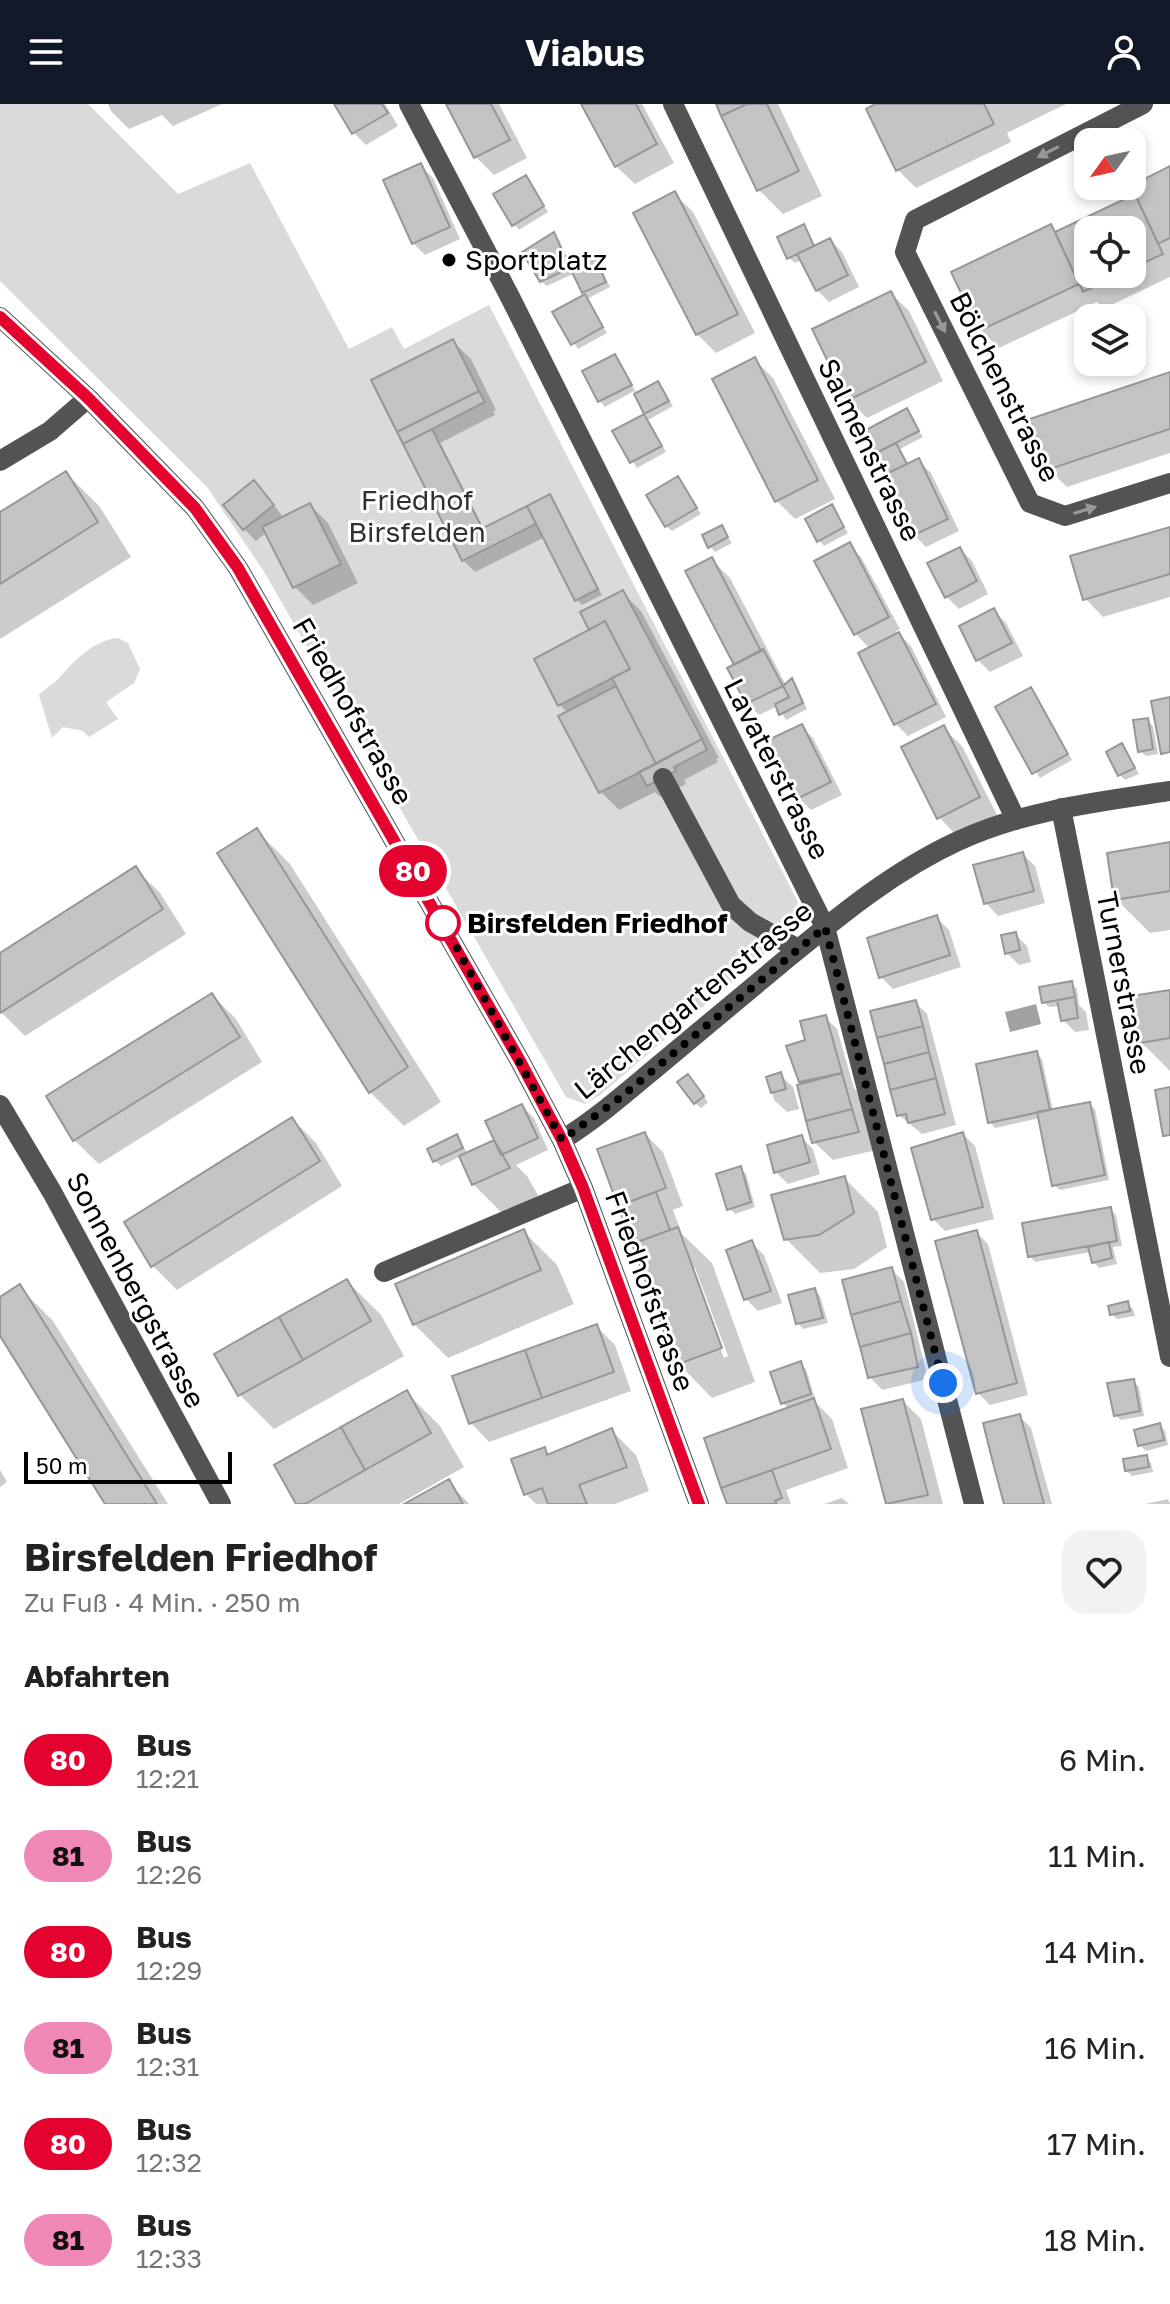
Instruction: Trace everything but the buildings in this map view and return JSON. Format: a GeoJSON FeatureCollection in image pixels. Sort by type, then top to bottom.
{"type":"FeatureCollection","features":[{"type":"Feature","properties":{"kind":"street","name":"Lavaterstrasse"},"geometry":{"type":"LineString","coordinates":[[409,104],[509,295],[825,927],[974,1504]]}},
{"type":"Feature","properties":{"kind":"street","name":"Salmenstrasse"},"geometry":{"type":"LineString","coordinates":[[673,104],[1016,820]]}},
{"type":"Feature","properties":{"kind":"street","name":"Bölchenstrasse"},"geometry":{"type":"LineString","coordinates":[[1143,104],[915,220],[905,252],[1030,503],[1065,516],[1170,483]]}},
{"type":"Feature","properties":{"kind":"street","name":"Friedhofstrasse"},"geometry":{"type":"LineString","coordinates":[[0,317],[88,398],[195,508],[238,568],[429,899],[562,1140],[583,1188],[699,1504]]}},
{"type":"Feature","properties":{"kind":"street"},"geometry":{"type":"LineString","coordinates":[[0,461],[50,431],[88,398]]}},
{"type":"Feature","properties":{"kind":"street"},"geometry":{"type":"LineString","coordinates":[[663,778],[731,905],[750,922],[798,949]]}},
{"type":"Feature","properties":{"kind":"street","name":"Lärchengartenstrasse"},"geometry":{"type":"LineString","coordinates":[[562,1140],[621,1097],[825,927],[890,878],[922,859],[961,839],[1016,820],[1061,808],[1170,791]]}},
{"type":"Feature","properties":{"kind":"street","name":"Turnerstrasse"},"geometry":{"type":"LineString","coordinates":[[1061,808],[1170,1357]]}},
{"type":"Feature","properties":{"kind":"street","name":"Sonnenbergstrasse"},"geometry":{"type":"LineString","coordinates":[[0,1105],[52,1192],[221,1504]]}},
{"type":"Feature","properties":{"kind":"street"},"geometry":{"type":"LineString","coordinates":[[384,1272],[583,1188]]}},
{"type":"Feature","properties":{"kind":"green space","name":"Friedhof Birsfelden"},"geometry":{"type":"Polygon","coordinates":[[[0,104],[88,104],[178,194],[250,163],[349,349],[392,327],[404,349],[489,305],[798,902],[789,924],[768,951],[599,1096],[585,1104],[566,1097],[263,570],[207,487],[0,281],[0,104]]]}},
{"type":"Feature","properties":{"kind":"green space"},"geometry":{"type":"Polygon","coordinates":[[[118,638],[128,643],[140,669],[134,683],[106,702],[118,719],[89,737],[83,731],[63,727],[52,738],[39,695],[85,652],[118,638]]]}},
{"type":"Feature","properties":{"kind":"shaded area"},"geometry":{"type":"Polygon","coordinates":[[[1036,1004],[1041,1024],[1010,1032],[1005,1012],[1036,1004]]]}},
{"type":"Feature","properties":{"kind":"bus line","name":"80"},"geometry":{"type":"LineString","coordinates":[[0,317],[88,398],[195,508],[238,568],[433,905],[562,1140],[583,1188],[699,1504]]}},
{"type":"Feature","properties":{"kind":"place","name":"Sportplatz"},"geometry":{"type":"Point","coordinates":[449,260]}},
{"type":"Feature","properties":{"kind":"place","name":"Birsfelden Friedhof"},"geometry":{"type":"Point","coordinates":[443,923]}},
{"type":"Feature","properties":{"kind":"route"},"geometry":{"type":"LineString","coordinates":[[443,923],[562,1140],[621,1097],[825,927],[943,1383]]}}]}
